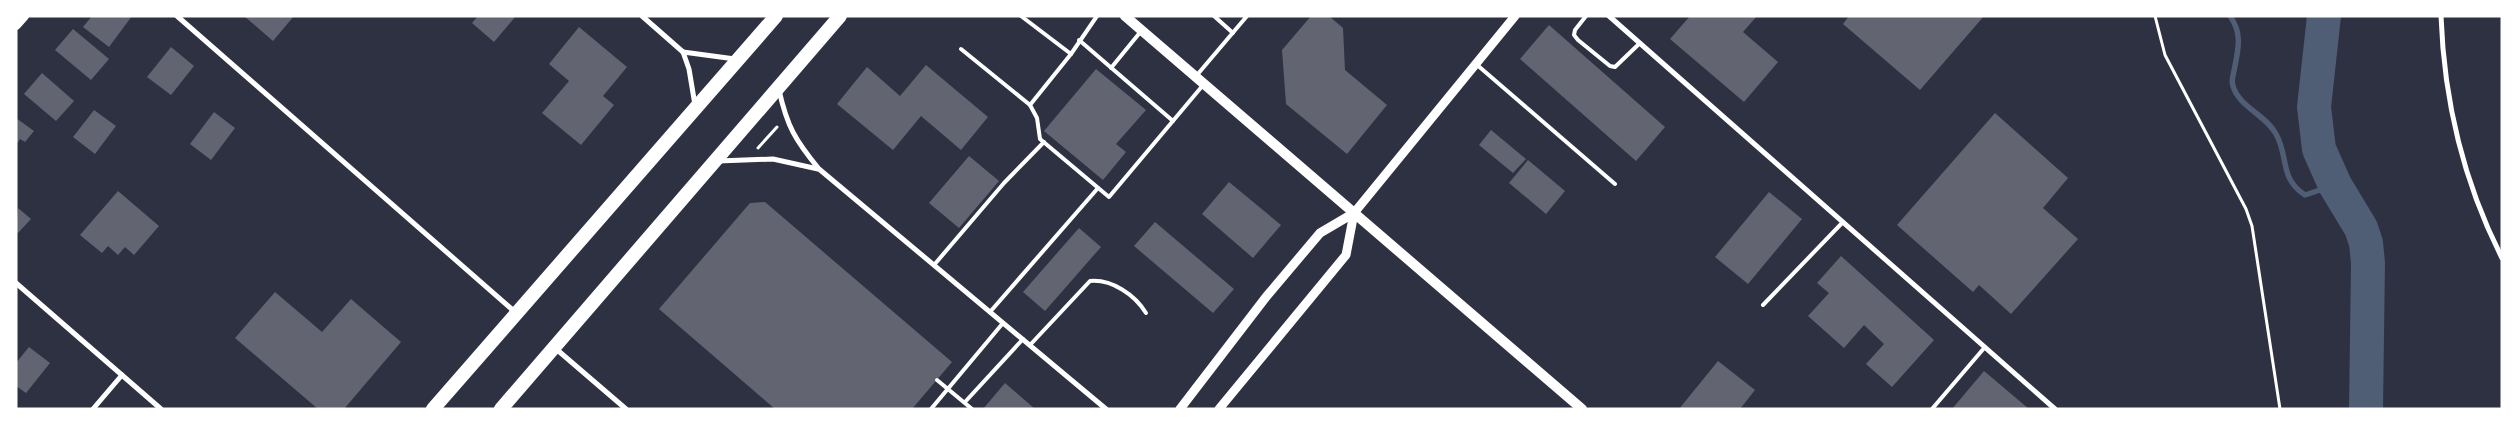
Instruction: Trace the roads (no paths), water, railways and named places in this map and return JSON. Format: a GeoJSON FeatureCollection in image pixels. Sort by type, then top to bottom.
{"type":"FeatureCollection","features":[{"type":"Feature","properties":{"kind":"highway"},"geometry":{"type":"LineString","coordinates":[[433,409],[696,111],[776,16]]}},
{"type":"Feature","properties":{"kind":"highway"},"geometry":{"type":"LineString","coordinates":[[501,409],[840,16]]}},
{"type":"Feature","properties":{"kind":"main road"},"geometry":{"type":"LineString","coordinates":[[16,25],[24,16]]}},
{"type":"Feature","properties":{"kind":"main road"},"geometry":{"type":"LineString","coordinates":[[1125,16],[1582,409]]}},
{"type":"Feature","properties":{"kind":"street"},"geometry":{"type":"LineString","coordinates":[[177,16],[516,313]]}},
{"type":"Feature","properties":{"kind":"street"},"geometry":{"type":"LineString","coordinates":[[642,16],[683,52],[689,69],[696,111]]}},
{"type":"Feature","properties":{"kind":"street"},"geometry":{"type":"LineString","coordinates":[[1180,409],[1266,297],[1320,233],[1354,214],[1515,16]]}},
{"type":"Feature","properties":{"kind":"street"},"geometry":{"type":"LineString","coordinates":[[1610,16],[2055,409]]}},
{"type":"Feature","properties":{"kind":"street"},"geometry":{"type":"LineString","coordinates":[[2441,16],[2453,127],[2483,222],[2502,258]]}},
{"type":"Feature","properties":{"kind":"street"},"geometry":{"type":"LineString","coordinates":[[683,52],[740,59]]}},
{"type":"Feature","properties":{"kind":"street"},"geometry":{"type":"LineString","coordinates":[[779,88],[789,128],[819,169],[1106,409]]}},
{"type":"Feature","properties":{"kind":"street"},"geometry":{"type":"LineString","coordinates":[[716,162],[773,160],[819,169]]}},
{"type":"Feature","properties":{"kind":"street"},"geometry":{"type":"LineString","coordinates":[[1219,409],[1346,255],[1354,214]]}},
{"type":"Feature","properties":{"kind":"street"},"geometry":{"type":"LineString","coordinates":[[16,283],[161,409]]}},
{"type":"Feature","properties":{"kind":"street"},"geometry":{"type":"LineString","coordinates":[[554,348],[626,409]]}},
{"type":"Feature","properties":{"kind":"street"},"geometry":{"type":"LineString","coordinates":[[93,409],[122,375]]}},
{"type":"Feature","properties":{"kind":"lane"},"geometry":{"type":"LineString","coordinates":[[1021,16],[1070,54]]}},
{"type":"Feature","properties":{"kind":"lane"},"geometry":{"type":"LineString","coordinates":[[1030,105],[1097,16]]}},
{"type":"Feature","properties":{"kind":"lane"},"geometry":{"type":"LineString","coordinates":[[1214,16],[1233,33]]}},
{"type":"Feature","properties":{"kind":"lane"},"geometry":{"type":"LineString","coordinates":[[1195,76],[1247,16]]}},
{"type":"Feature","properties":{"kind":"lane"},"geometry":{"type":"LineString","coordinates":[[1586,16],[1574,34],[1578,40],[1610,66],[1615,67],[1620,64],[1640,44]]}},
{"type":"Feature","properties":{"kind":"lane"},"geometry":{"type":"LineString","coordinates":[[1112,68],[1142,30]]}},
{"type":"Feature","properties":{"kind":"lane"},"geometry":{"type":"LineString","coordinates":[[1079,40],[1173,121]]}},
{"type":"Feature","properties":{"kind":"lane"},"geometry":{"type":"LineString","coordinates":[[961,49],[1030,105],[1037,118],[1040,139],[1109,197],[1204,84]]}},
{"type":"Feature","properties":{"kind":"lane"},"geometry":{"type":"LineString","coordinates":[[1476,64],[1615,184]]}},
{"type":"Feature","properties":{"kind":"lane"},"geometry":{"type":"LineString","coordinates":[[934,266],[1004,183],[1044,142]]}},
{"type":"Feature","properties":{"kind":"lane"},"geometry":{"type":"LineString","coordinates":[[990,312],[1098,188]]}},
{"type":"Feature","properties":{"kind":"lane"},"geometry":{"type":"LineString","coordinates":[[1763,305],[1843,222]]}},
{"type":"Feature","properties":{"kind":"lane"},"geometry":{"type":"LineString","coordinates":[[1030,345],[1090,281],[1102,280],[1118,287],[1141,305],[1146,314]]}},
{"type":"Feature","properties":{"kind":"lane"},"geometry":{"type":"LineString","coordinates":[[931,409],[1003,323]]}},
{"type":"Feature","properties":{"kind":"lane"},"geometry":{"type":"LineString","coordinates":[[965,402],[1023,339]]}},
{"type":"Feature","properties":{"kind":"lane"},"geometry":{"type":"LineString","coordinates":[[1932,409],[1985,347]]}},
{"type":"Feature","properties":{"kind":"lane"},"geometry":{"type":"LineString","coordinates":[[937,380],[972,409]]}},
{"type":"Feature","properties":{"kind":"waterway"},"geometry":{"type":"LineString","coordinates":[[2230,16],[2237,29],[2238,36],[2238,49],[2232,80],[2233,86],[2241,100],[2272,127],[2280,143],[2291,182],[2305,195],[2335,185]]}},
{"type":"Feature","properties":{"kind":"waterway"},"geometry":{"type":"LineString","coordinates":[[2324,16],[2314,107],[2319,149],[2335,185],[2361,228],[2366,243],[2368,263],[2366,409]]}}]}
